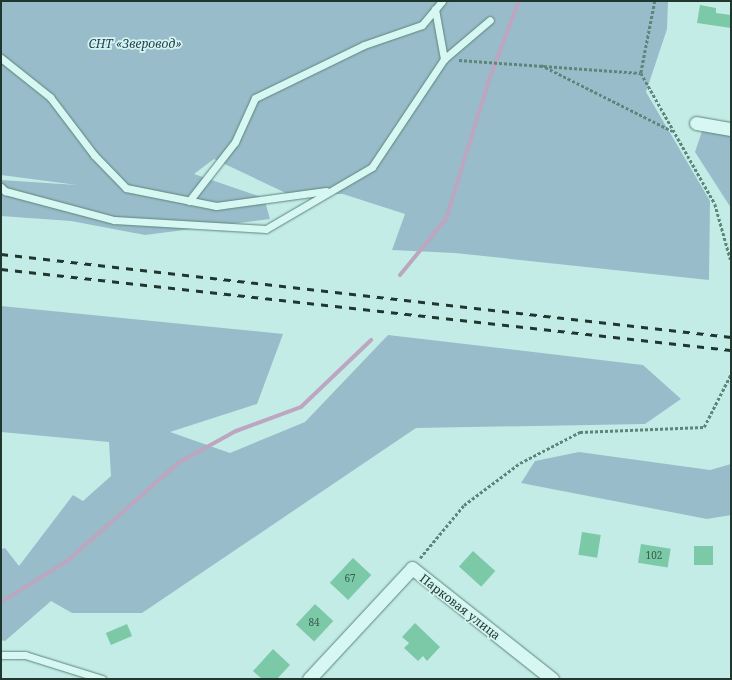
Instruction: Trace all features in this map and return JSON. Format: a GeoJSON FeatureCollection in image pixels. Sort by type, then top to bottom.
{"type":"FeatureCollection","features":[{"type":"Feature","properties":{"kind":"street"},"geometry":{"type":"LineString","coordinates":[[696,123],[731,129]]}},
{"type":"Feature","properties":{"kind":"street","name":"Парковая улица"},"geometry":{"type":"LineString","coordinates":[[309,679],[412,568],[552,679]]}},
{"type":"Feature","properties":{"kind":"lane"},"geometry":{"type":"LineString","coordinates":[[190,200],[235,142],[256,98],[364,45],[422,25],[442,1]]}},
{"type":"Feature","properties":{"kind":"lane"},"geometry":{"type":"LineString","coordinates":[[435,9],[444,59]]}},
{"type":"Feature","properties":{"kind":"lane"},"geometry":{"type":"LineString","coordinates":[[1,187],[5,191],[114,220],[266,229],[372,167],[444,59],[490,20]]}},
{"type":"Feature","properties":{"kind":"lane"},"geometry":{"type":"LineString","coordinates":[[1,58],[50,97],[94,155],[126,188],[216,206],[277,200],[332,190]]}},
{"type":"Feature","properties":{"kind":"lane"},"geometry":{"type":"LineString","coordinates":[[1,655],[25,655],[102,679]]}},
{"type":"Feature","properties":{"kind":"path"},"geometry":{"type":"LineString","coordinates":[[655,1],[641,73],[715,204],[731,261]]}},
{"type":"Feature","properties":{"kind":"path"},"geometry":{"type":"LineString","coordinates":[[444,59],[539,64],[641,73]]}},
{"type":"Feature","properties":{"kind":"path"},"geometry":{"type":"LineString","coordinates":[[539,64],[674,132]]}},
{"type":"Feature","properties":{"kind":"path"},"geometry":{"type":"LineString","coordinates":[[412,568],[464,505],[520,463],[580,432],[704,427],[731,374]]}},
{"type":"Feature","properties":{"kind":"green space","name":"СНТ «Зверовод»"},"geometry":{"type":"Polygon","coordinates":[[[1,1],[668,1],[667,29],[646,92],[710,201],[709,280],[455,253],[392,250],[405,214],[343,194],[288,194],[214,159],[194,174],[264,198],[270,219],[145,235],[71,221],[1,216],[1,180],[77,185],[1,175],[1,1]]]}},
{"type":"Feature","properties":{"kind":"green space"},"geometry":{"type":"Polygon","coordinates":[[[702,131],[731,136],[731,208],[695,152],[702,131]]]}},
{"type":"Feature","properties":{"kind":"green space"},"geometry":{"type":"Polygon","coordinates":[[[1,306],[283,334],[257,404],[170,432],[230,453],[305,422],[388,335],[643,365],[681,399],[645,424],[416,428],[142,613],[72,613],[51,601],[5,641],[1,640],[1,549],[5,548],[19,566],[73,495],[83,501],[111,476],[109,442],[1,432],[1,306]]]}},
{"type":"Feature","properties":{"kind":"green space"},"geometry":{"type":"Polygon","coordinates":[[[579,452],[710,470],[731,464],[731,515],[707,519],[521,483],[535,461],[579,452]]]}},
{"type":"Feature","properties":{"kind":"building"},"geometry":{"type":"Polygon","coordinates":[[[700,5],[716,8],[716,13],[731,15],[731,28],[697,23],[700,5]]]}},
{"type":"Feature","properties":{"kind":"building"},"geometry":{"type":"Polygon","coordinates":[[[582,532],[601,535],[597,558],[578,555],[582,532]]]}},
{"type":"Feature","properties":{"kind":"building"},"geometry":{"type":"Polygon","coordinates":[[[641,544],[671,549],[668,567],[638,563],[641,544]]]}},
{"type":"Feature","properties":{"kind":"building"},"geometry":{"type":"Polygon","coordinates":[[[694,546],[713,546],[713,565],[694,565],[694,546]]]}},
{"type":"Feature","properties":{"kind":"building"},"geometry":{"type":"Polygon","coordinates":[[[473,551],[495,571],[481,587],[459,567],[473,551]]]}},
{"type":"Feature","properties":{"kind":"building"},"geometry":{"type":"Polygon","coordinates":[[[353,558],[371,575],[348,600],[330,583],[353,558]]]}},
{"type":"Feature","properties":{"kind":"building"},"geometry":{"type":"Polygon","coordinates":[[[315,604],[333,621],[314,642],[296,624],[315,604]]]}},
{"type":"Feature","properties":{"kind":"building"},"geometry":{"type":"Polygon","coordinates":[[[415,623],[440,647],[427,661],[423,656],[418,661],[404,648],[409,643],[402,637],[415,623]]]}},
{"type":"Feature","properties":{"kind":"building"},"geometry":{"type":"Polygon","coordinates":[[[127,624],[132,636],[111,645],[106,633],[127,624]]]}},
{"type":"Feature","properties":{"kind":"building"},"geometry":{"type":"Polygon","coordinates":[[[273,649],[290,665],[277,679],[262,679],[253,671],[273,649]]]}},
{"type":"Feature","properties":{"kind":"waterway"},"geometry":{"type":"LineString","coordinates":[[400,275],[446,219],[489,80],[519,1]]}},
{"type":"Feature","properties":{"kind":"waterway"},"geometry":{"type":"LineString","coordinates":[[1,602],[67,561],[178,463],[236,431],[301,407],[371,340]]}},
{"type":"Feature","properties":{"kind":"railway"},"geometry":{"type":"LineString","coordinates":[[1,254],[731,337]]}},
{"type":"Feature","properties":{"kind":"railway"},"geometry":{"type":"LineString","coordinates":[[1,269],[731,350]]}}]}
